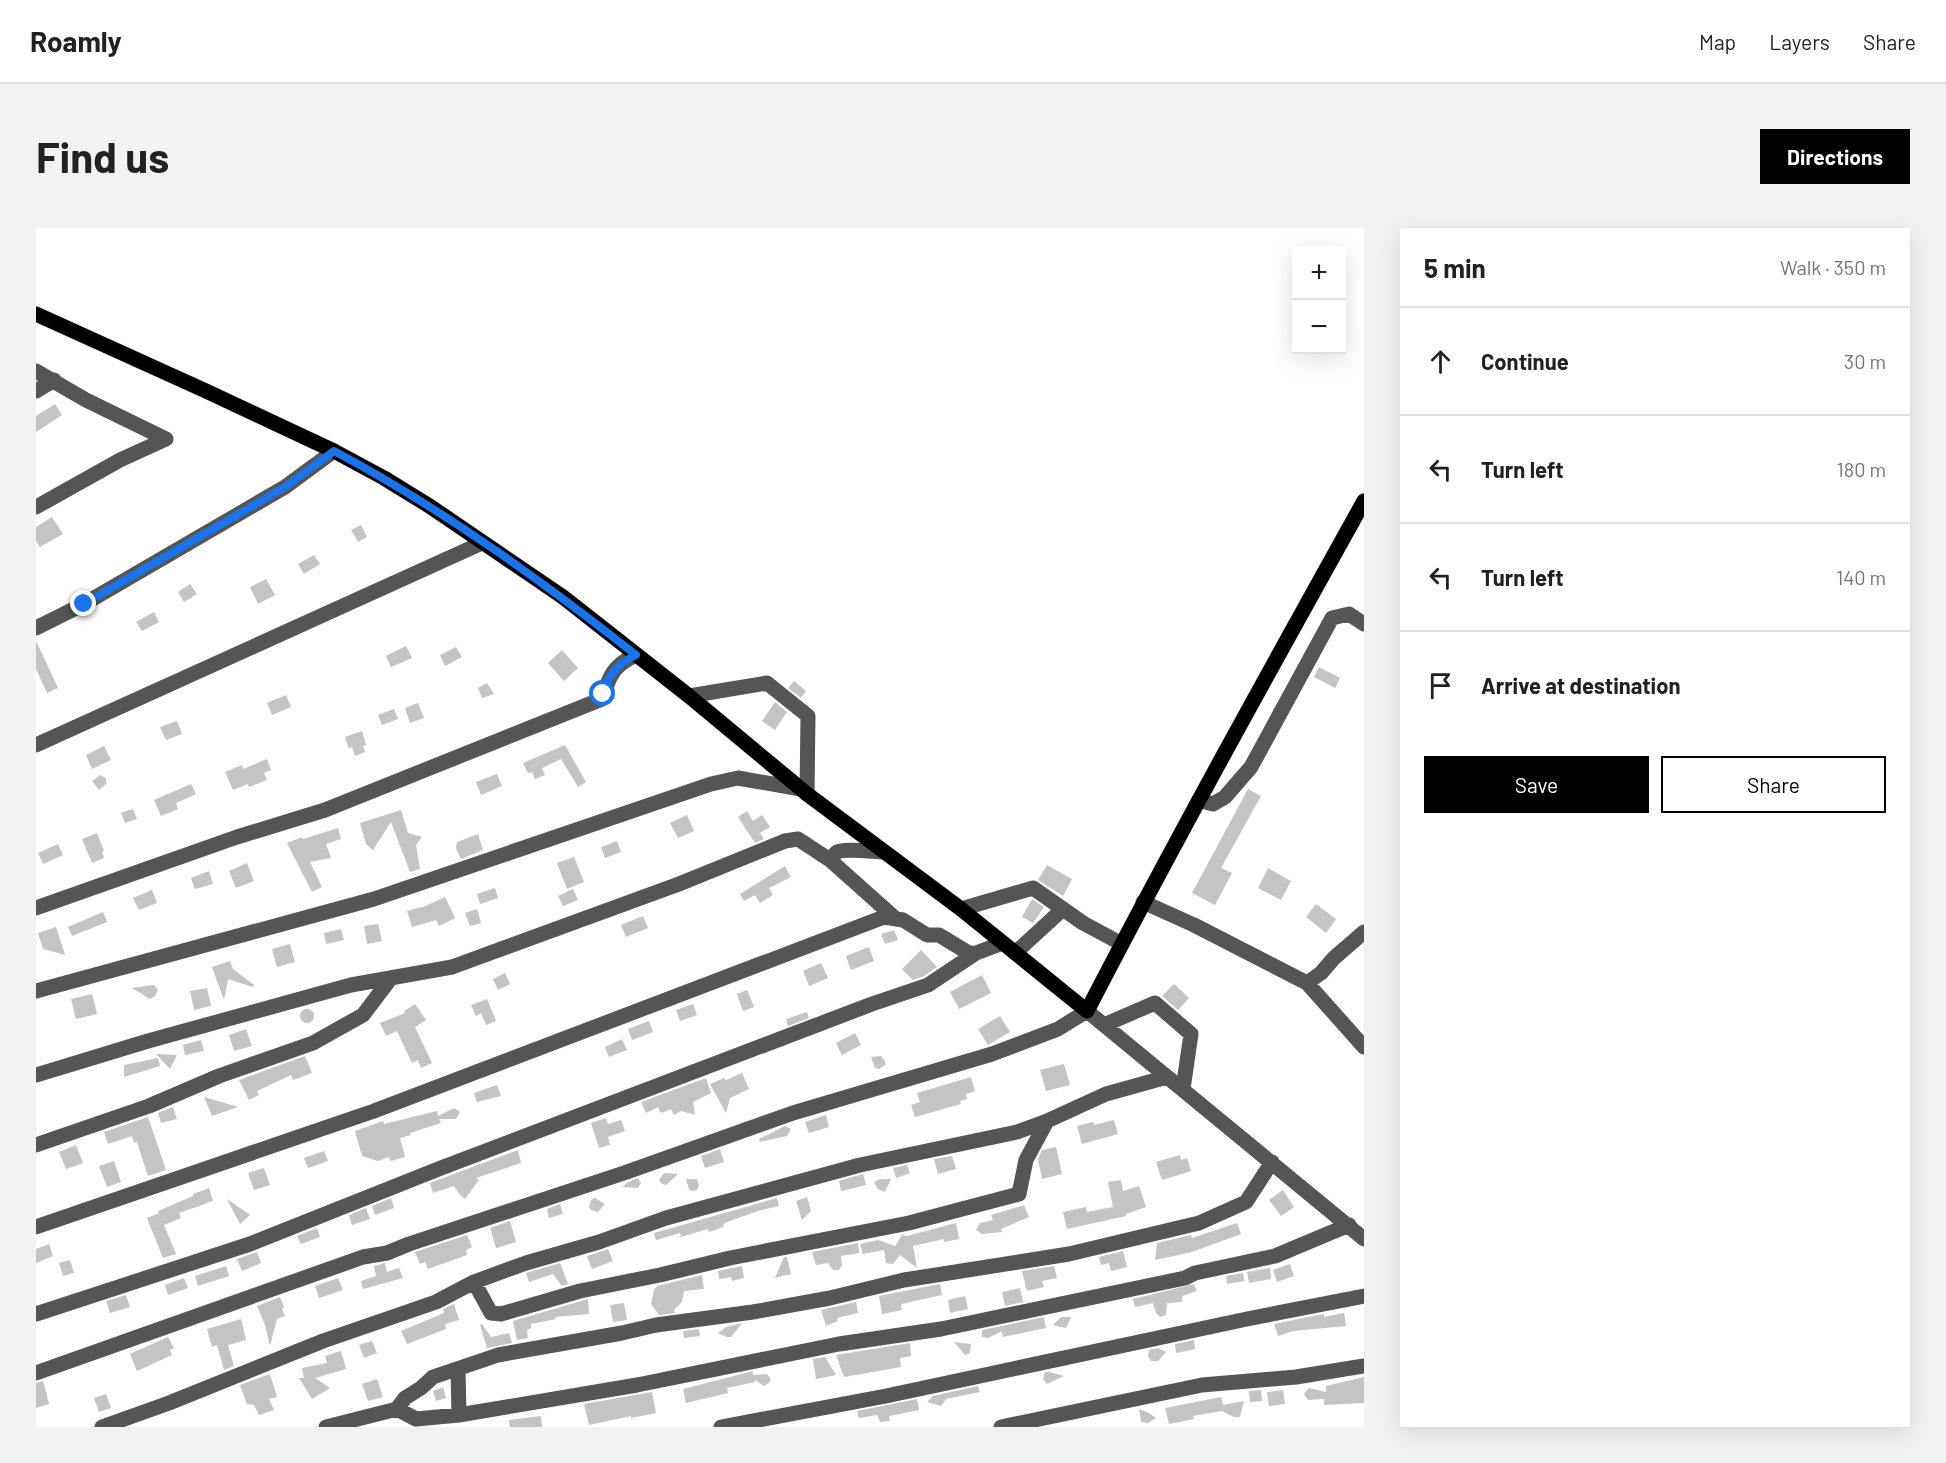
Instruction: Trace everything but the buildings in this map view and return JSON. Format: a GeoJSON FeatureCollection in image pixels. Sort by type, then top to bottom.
{"type":"FeatureCollection","features":[{"type":"Feature","properties":{"kind":"main road"},"geometry":{"type":"LineString","coordinates":[[36,314],[334,451],[431,507],[563,597],[689,696],[804,791],[961,909],[1087,1011],[1306,602],[1364,501]]}},
{"type":"Feature","properties":{"kind":"street"},"geometry":{"type":"LineString","coordinates":[[36,371],[86,400],[166,439],[120,460],[36,507]]}},
{"type":"Feature","properties":{"kind":"street"},"geometry":{"type":"LineString","coordinates":[[36,390],[54,380]]}},
{"type":"Feature","properties":{"kind":"street"},"geometry":{"type":"LineString","coordinates":[[36,628],[84,604],[285,487],[334,451]]}},
{"type":"Feature","properties":{"kind":"street"},"geometry":{"type":"LineString","coordinates":[[36,745],[482,543]]}},
{"type":"Feature","properties":{"kind":"street"},"geometry":{"type":"LineString","coordinates":[[1199,800],[1213,804],[1225,797],[1251,767],[1332,618],[1349,614],[1364,624]]}},
{"type":"Feature","properties":{"kind":"street"},"geometry":{"type":"LineString","coordinates":[[36,908],[237,837],[325,810],[602,699],[607,681],[618,666],[624,659],[636,655]]}},
{"type":"Feature","properties":{"kind":"street"},"geometry":{"type":"LineString","coordinates":[[36,991],[374,899],[711,783],[738,778],[804,791],[808,716],[767,683],[689,696]]}},
{"type":"Feature","properties":{"kind":"street"},"geometry":{"type":"LineString","coordinates":[[36,1075],[148,1041],[351,985],[452,968],[679,884],[784,841],[798,839],[830,860],[895,918]]}},
{"type":"Feature","properties":{"kind":"street"},"geometry":{"type":"LineString","coordinates":[[830,860],[837,852],[884,852]]}},
{"type":"Feature","properties":{"kind":"street"},"geometry":{"type":"LineString","coordinates":[[961,909],[1034,888],[1108,938],[1122,944]]}},
{"type":"Feature","properties":{"kind":"street"},"geometry":{"type":"LineString","coordinates":[[1143,903],[1194,925],[1306,982],[1364,1047]]}},
{"type":"Feature","properties":{"kind":"street"},"geometry":{"type":"LineString","coordinates":[[1015,952],[1063,909]]}},
{"type":"Feature","properties":{"kind":"street"},"geometry":{"type":"LineString","coordinates":[[36,1227],[374,1112],[884,916],[903,920],[927,935],[939,935],[974,954]]}},
{"type":"Feature","properties":{"kind":"street"},"geometry":{"type":"LineString","coordinates":[[1306,982],[1321,973],[1334,958],[1364,932]]}},
{"type":"Feature","properties":{"kind":"street"},"geometry":{"type":"LineString","coordinates":[[36,1314],[250,1244],[441,1168],[872,1004],[928,985],[974,954],[1002,943]]}},
{"type":"Feature","properties":{"kind":"street"},"geometry":{"type":"LineString","coordinates":[[36,1145],[149,1106],[219,1076],[313,1043],[363,1015],[391,978]]}},
{"type":"Feature","properties":{"kind":"street"},"geometry":{"type":"LineString","coordinates":[[1104,1025],[1155,1003],[1191,1034],[1183,1089]]}},
{"type":"Feature","properties":{"kind":"street"},"geometry":{"type":"LineString","coordinates":[[36,1373],[363,1257],[387,1253],[793,1113],[992,1054],[1058,1029],[1087,1011],[1364,1239]]}},
{"type":"Feature","properties":{"kind":"street"},"geometry":{"type":"LineString","coordinates":[[102,1427],[169,1403],[323,1341],[436,1302],[474,1282],[567,1250],[599,1242],[666,1218],[860,1165],[1017,1132],[1106,1094],[1167,1077]]}},
{"type":"Feature","properties":{"kind":"street"},"geometry":{"type":"LineString","coordinates":[[474,1282],[491,1313],[501,1314],[608,1284],[660,1275],[741,1255],[909,1223],[1019,1194],[1026,1160],[1047,1121]]}},
{"type":"Feature","properties":{"kind":"street"},"geometry":{"type":"LineString","coordinates":[[326,1427],[397,1409],[405,1398],[433,1377],[498,1355],[656,1325],[753,1312],[830,1298],[904,1280],[1069,1254],[1199,1223],[1246,1202],[1272,1162]]}},
{"type":"Feature","properties":{"kind":"street"},"geometry":{"type":"LineString","coordinates":[[397,1409],[416,1419],[459,1415],[637,1385],[839,1344],[941,1329],[1185,1278],[1195,1273],[1275,1256],[1349,1225]]}},
{"type":"Feature","properties":{"kind":"street"},"geometry":{"type":"LineString","coordinates":[[721,1427],[886,1396],[1364,1296]]}},
{"type":"Feature","properties":{"kind":"street"},"geometry":{"type":"LineString","coordinates":[[1001,1427],[1202,1385],[1296,1377],[1364,1366]]}},
{"type":"Feature","properties":{"kind":"street"},"geometry":{"type":"LineString","coordinates":[[458,1369],[459,1415]]}},
{"type":"Feature","properties":{"kind":"route"},"geometry":{"type":"LineString","coordinates":[[84,604],[285,487],[334,451],[431,507],[563,597],[636,655],[624,659],[618,666],[607,681],[603,694]]}}]}
